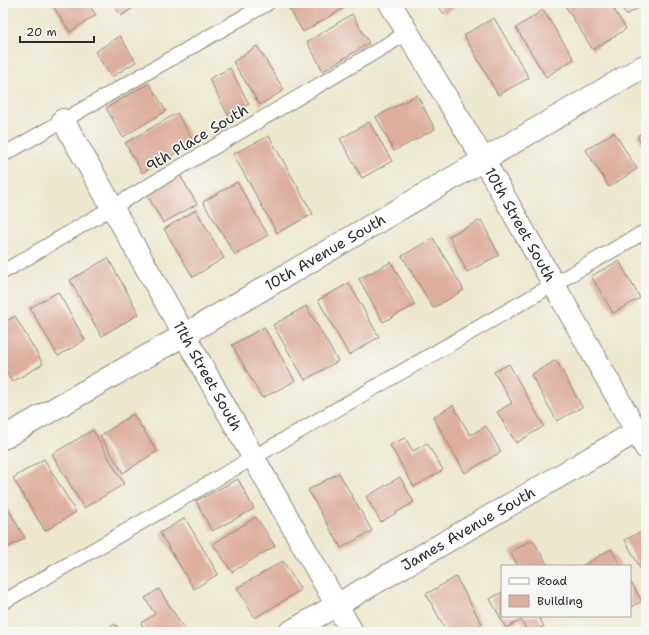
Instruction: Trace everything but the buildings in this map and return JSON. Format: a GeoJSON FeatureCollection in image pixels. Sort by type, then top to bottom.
{"type":"FeatureCollection","features":[{"type":"Feature","properties":{"kind":"street","name":"10th Street South"},"geometry":{"type":"LineString","coordinates":[[390,3],[483,159],[554,285],[643,435]]}},
{"type":"Feature","properties":{"kind":"street","name":"10th Avenue South"},"geometry":{"type":"LineString","coordinates":[[3,438],[184,335],[646,65]]}},
{"type":"Feature","properties":{"kind":"street","name":"11th Street South"},"geometry":{"type":"LineString","coordinates":[[62,120],[352,632]]}},
{"type":"Feature","properties":{"kind":"street","name":"James Avenue South"},"geometry":{"type":"LineString","coordinates":[[290,632],[643,435]]}},
{"type":"Feature","properties":{"kind":"lane"},"geometry":{"type":"LineString","coordinates":[[3,155],[268,3]]}},
{"type":"Feature","properties":{"kind":"lane","name":"9th Place South"},"geometry":{"type":"LineString","coordinates":[[3,272],[407,33]]}},
{"type":"Feature","properties":{"kind":"lane"},"geometry":{"type":"LineString","coordinates":[[3,602],[646,231]]}}]}
